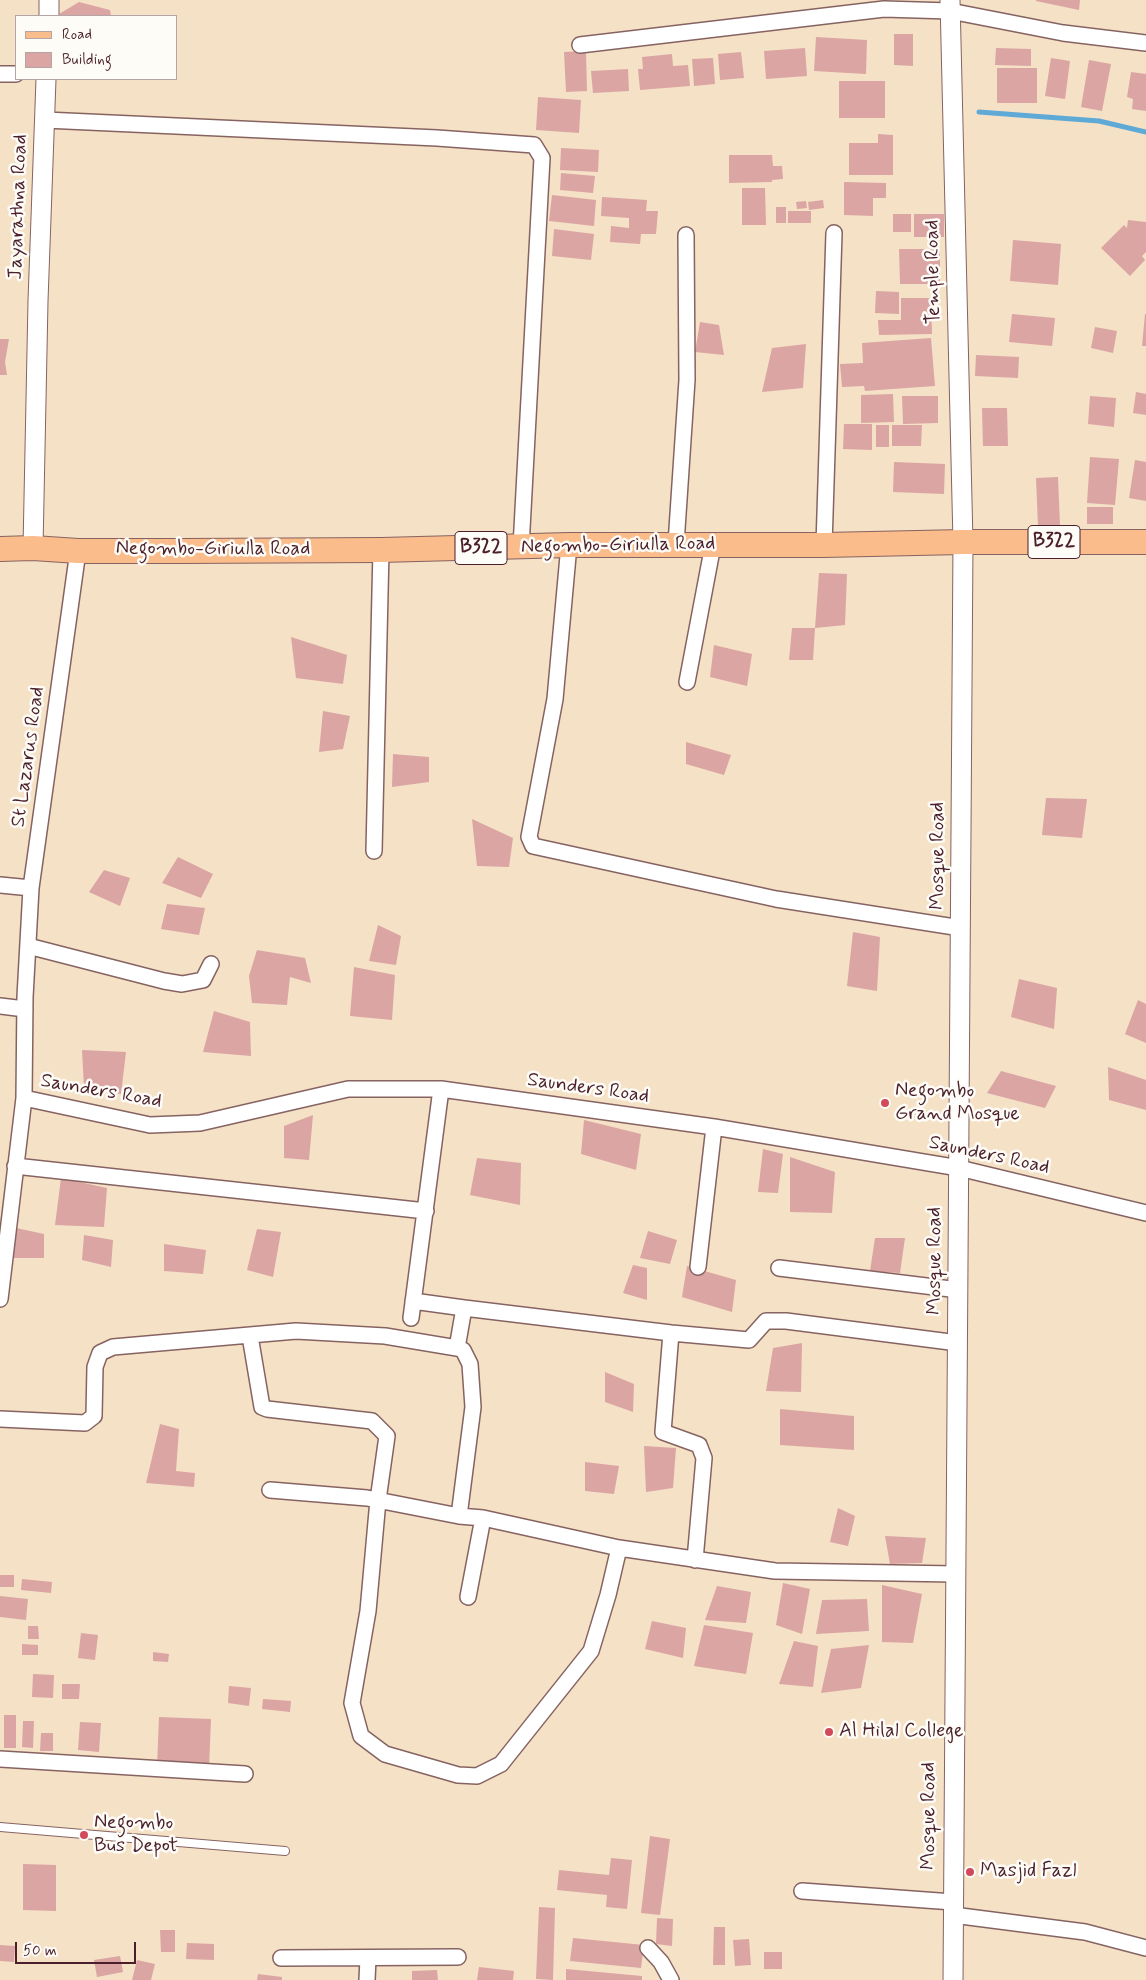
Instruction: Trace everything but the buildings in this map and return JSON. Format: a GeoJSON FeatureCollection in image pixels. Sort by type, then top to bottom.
{"type":"FeatureCollection","features":[{"type":"Feature","properties":{"kind":"main road","name":"Negombo-Giriulla Road"},"geometry":{"type":"LineString","coordinates":[[0,549],[381,550],[569,545],[1146,542]]}},
{"type":"Feature","properties":{"kind":"street"},"geometry":{"type":"LineString","coordinates":[[49,0],[49,15]]}},
{"type":"Feature","properties":{"kind":"street"},"geometry":{"type":"LineString","coordinates":[[580,45],[884,9],[950,5],[1063,33],[1146,43]]}},
{"type":"Feature","properties":{"kind":"street","name":"Temple Road"},"geometry":{"type":"LineString","coordinates":[[950,5],[963,542]]}},
{"type":"Feature","properties":{"kind":"street"},"geometry":{"type":"LineString","coordinates":[[0,74],[15,74]]}},
{"type":"Feature","properties":{"kind":"street","name":"Jayarathna Road"},"geometry":{"type":"LineString","coordinates":[[33,548],[38,301],[46,80]]}},
{"type":"Feature","properties":{"kind":"street"},"geometry":{"type":"LineString","coordinates":[[45,120],[427,137],[534,145],[542,158],[521,547]]}},
{"type":"Feature","properties":{"kind":"street"},"geometry":{"type":"LineString","coordinates":[[824,545],[834,233]]}},
{"type":"Feature","properties":{"kind":"street"},"geometry":{"type":"LineString","coordinates":[[676,544],[687,380],[686,235]]}},
{"type":"Feature","properties":{"kind":"street","name":"Mosque Road"},"geometry":{"type":"LineString","coordinates":[[953,1980],[963,542]]}},
{"type":"Feature","properties":{"kind":"street"},"geometry":{"type":"LineString","coordinates":[[569,545],[555,699],[529,837],[533,846],[776,899],[961,928]]}},
{"type":"Feature","properties":{"kind":"street"},"geometry":{"type":"LineString","coordinates":[[687,682],[713,545]]}},
{"type":"Feature","properties":{"kind":"street","name":"St Lazarus Road"},"geometry":{"type":"LineString","coordinates":[[0,1299],[2,1248],[24,1098],[25,1009],[31,888],[78,550]]}},
{"type":"Feature","properties":{"kind":"street"},"geometry":{"type":"LineString","coordinates":[[374,851],[381,550]]}},
{"type":"Feature","properties":{"kind":"street"},"geometry":{"type":"LineString","coordinates":[[0,885],[31,888]]}},
{"type":"Feature","properties":{"kind":"street"},"geometry":{"type":"LineString","coordinates":[[28,946],[164,982],[182,984],[203,980],[211,964]]}},
{"type":"Feature","properties":{"kind":"street"},"geometry":{"type":"LineString","coordinates":[[0,1006],[25,1009]]}},
{"type":"Feature","properties":{"kind":"street"},"geometry":{"type":"LineString","coordinates":[[411,1318],[441,1089]]}},
{"type":"Feature","properties":{"kind":"street","name":"Saunders Road"},"geometry":{"type":"LineString","coordinates":[[24,1098],[150,1125],[200,1123],[348,1090],[441,1089],[714,1127],[959,1168],[1146,1213]]}},
{"type":"Feature","properties":{"kind":"street"},"geometry":{"type":"LineString","coordinates":[[698,1267],[714,1127]]}},
{"type":"Feature","properties":{"kind":"street"},"geometry":{"type":"LineString","coordinates":[[15,1166],[426,1210]]}},
{"type":"Feature","properties":{"kind":"street"},"geometry":{"type":"LineString","coordinates":[[779,1268],[959,1290]]}},
{"type":"Feature","properties":{"kind":"street"},"geometry":{"type":"LineString","coordinates":[[413,1301],[671,1333],[750,1340],[766,1321],[786,1321],[958,1343]]}},
{"type":"Feature","properties":{"kind":"street"},"geometry":{"type":"LineString","coordinates":[[457,1348],[464,1308]]}},
{"type":"Feature","properties":{"kind":"street"},"geometry":{"type":"LineString","coordinates":[[0,1419],[84,1423],[94,1416],[95,1367],[100,1353],[113,1347],[296,1331],[386,1336],[457,1348],[463,1350],[470,1364],[473,1408],[459,1516]]}},
{"type":"Feature","properties":{"kind":"street"},"geometry":{"type":"LineString","coordinates":[[671,1333],[663,1432],[699,1445],[704,1458],[695,1560]]}},
{"type":"Feature","properties":{"kind":"street"},"geometry":{"type":"LineString","coordinates":[[250,1336],[262,1407],[372,1421],[386,1436],[368,1611],[352,1703],[362,1736],[385,1754],[458,1775],[477,1776],[501,1764],[590,1651],[608,1595],[619,1548]]}},
{"type":"Feature","properties":{"kind":"street"},"geometry":{"type":"LineString","coordinates":[[270,1490],[378,1500],[459,1516],[483,1518],[619,1548],[775,1571],[955,1574]]}},
{"type":"Feature","properties":{"kind":"street"},"geometry":{"type":"LineString","coordinates":[[468,1597],[483,1518]]}},
{"type":"Feature","properties":{"kind":"street"},"geometry":{"type":"LineString","coordinates":[[0,1759],[245,1774]]}},
{"type":"Feature","properties":{"kind":"street"},"geometry":{"type":"LineString","coordinates":[[802,1891],[953,1908],[1085,1932],[1146,1948]]}},
{"type":"Feature","properties":{"kind":"street"},"geometry":{"type":"LineString","coordinates":[[648,1948],[661,1962],[671,1980]]}},
{"type":"Feature","properties":{"kind":"street"},"geometry":{"type":"LineString","coordinates":[[281,1958],[458,1957]]}},
{"type":"Feature","properties":{"kind":"street"},"geometry":{"type":"LineString","coordinates":[[367,1980],[368,1958]]}},
{"type":"Feature","properties":{"kind":"lane"},"geometry":{"type":"LineString","coordinates":[[0,1827],[285,1852]]}},
{"type":"Feature","properties":{"kind":"waterway"},"geometry":{"type":"LineString","coordinates":[[979,112],[1099,121],[1146,132]]}},
{"type":"Feature","properties":{"kind":"place","name":"Negombo Grand Mosque"},"geometry":{"type":"Point","coordinates":[885,1103]}},
{"type":"Feature","properties":{"kind":"place","name":"Al Hilal College"},"geometry":{"type":"Point","coordinates":[829,1732]}},
{"type":"Feature","properties":{"kind":"place","name":"Negombo Bus Depot"},"geometry":{"type":"Point","coordinates":[84,1835]}},
{"type":"Feature","properties":{"kind":"place","name":"Masjid Fazl"},"geometry":{"type":"Point","coordinates":[970,1872]}}]}
